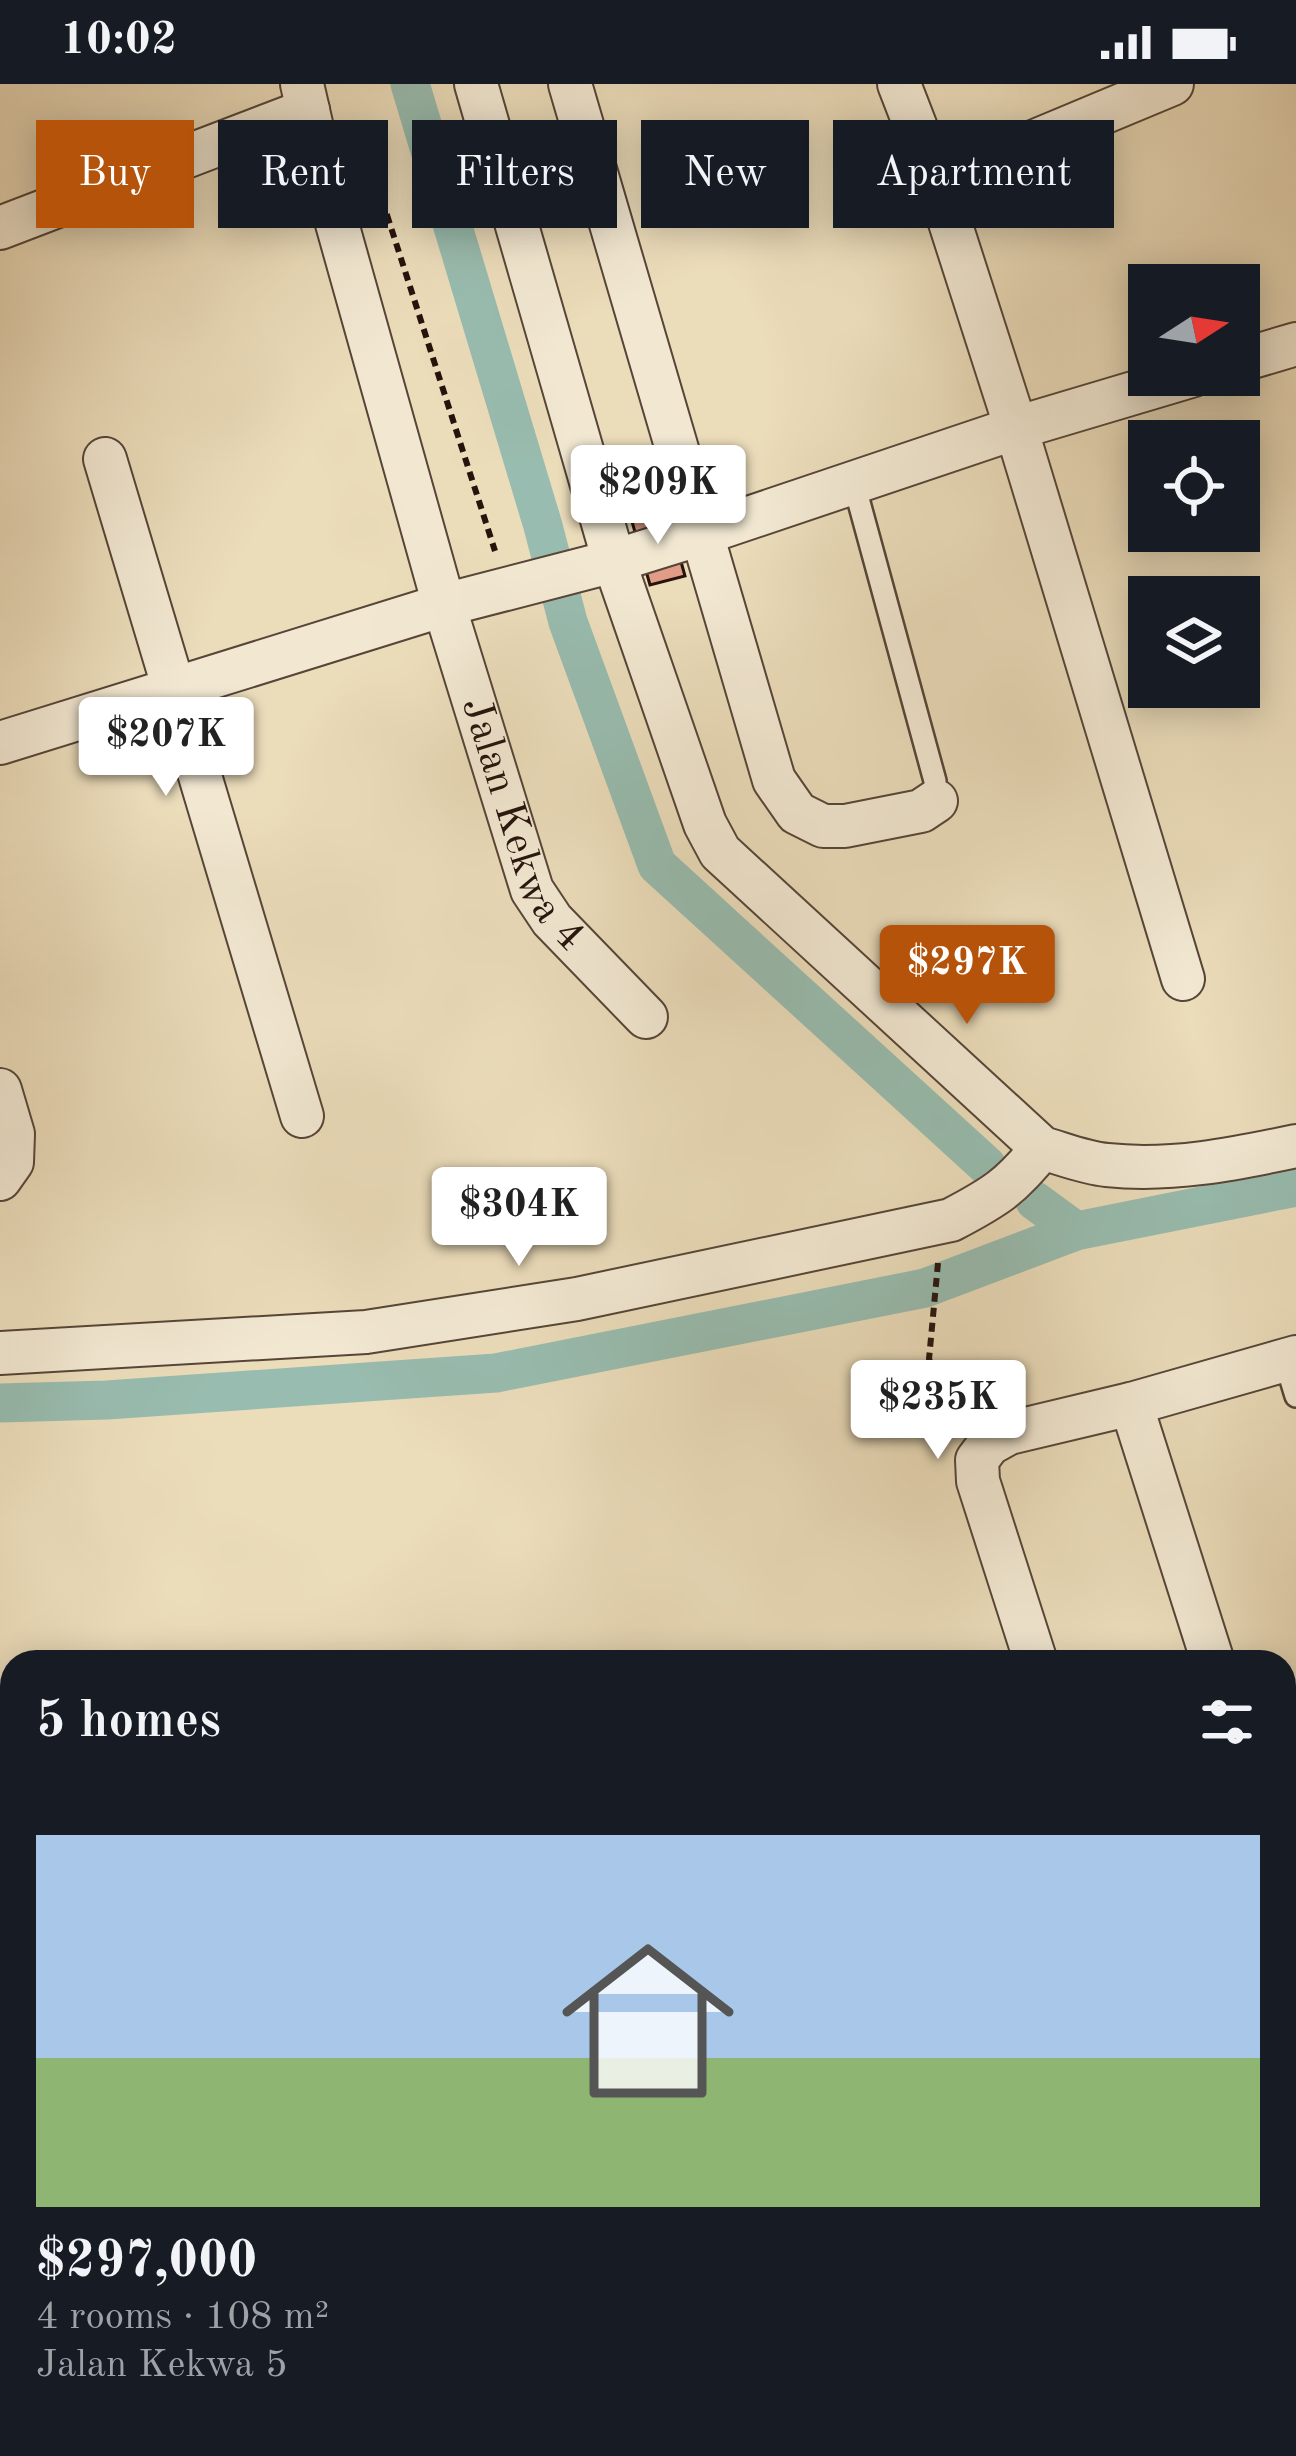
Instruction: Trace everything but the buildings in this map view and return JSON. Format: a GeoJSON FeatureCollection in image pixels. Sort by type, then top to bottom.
{"type":"FeatureCollection","features":[{"type":"Feature","properties":{"kind":"street"},"geometry":{"type":"LineString","coordinates":[[476,84],[596,565],[720,852],[1042,1148],[1101,1165],[1144,1168],[1240,1158],[1296,1146]]}},
{"type":"Feature","properties":{"kind":"street"},"geometry":{"type":"LineString","coordinates":[[570,84],[774,780],[797,812],[823,826],[921,811],[936,801]]}},
{"type":"Feature","properties":{"kind":"street"},"geometry":{"type":"LineString","coordinates":[[898,84],[912,120]]}},
{"type":"Feature","properties":{"kind":"street"},"geometry":{"type":"LineString","coordinates":[[1086,120],[1172,84]]}},
{"type":"Feature","properties":{"kind":"street"},"geometry":{"type":"LineString","coordinates":[[0,228],[305,97]]}},
{"type":"Feature","properties":{"kind":"street","name":"Jalan Kekwa 4"},"geometry":{"type":"LineString","coordinates":[[338,228],[444,605],[532,890],[552,920],[646,1017]]}},
{"type":"Feature","properties":{"kind":"street"},"geometry":{"type":"LineString","coordinates":[[952,228],[1183,979]]}},
{"type":"Feature","properties":{"kind":"street"},"geometry":{"type":"LineString","coordinates":[[1260,355],[1296,344]]}},
{"type":"Feature","properties":{"kind":"street"},"geometry":{"type":"LineString","coordinates":[[0,743],[444,605],[701,534],[1128,395]]}},
{"type":"Feature","properties":{"kind":"street"},"geometry":{"type":"LineString","coordinates":[[105,459],[302,1116]]}},
{"type":"Feature","properties":{"kind":"street"},"geometry":{"type":"LineString","coordinates":[[0,1090],[13,1134],[12,1162],[0,1179]]}},
{"type":"Feature","properties":{"kind":"street"},"geometry":{"type":"LineString","coordinates":[[0,1353],[367,1332],[577,1299],[950,1220],[1016,1180],[1042,1148]]}},
{"type":"Feature","properties":{"kind":"street"},"geometry":{"type":"LineString","coordinates":[[1032,1650],[978,1481],[977,1460],[989,1444],[1009,1433],[1292,1371]]}},
{"type":"Feature","properties":{"kind":"street"},"geometry":{"type":"LineString","coordinates":[[1130,1405],[1209,1650]]}},
{"type":"Feature","properties":{"kind":"lane"},"geometry":{"type":"LineString","coordinates":[[854,484],[935,781],[936,801]]}},
{"type":"Feature","properties":{"kind":"path"},"geometry":{"type":"LineString","coordinates":[[388,218],[513,587]]}},
{"type":"Feature","properties":{"kind":"path"},"geometry":{"type":"LineString","coordinates":[[938,1262],[929,1359],[944,1395],[1009,1433]]}},
{"type":"Feature","properties":{"kind":"waterway"},"geometry":{"type":"LineString","coordinates":[[410,84],[568,622],[657,865],[987,1166]]}},
{"type":"Feature","properties":{"kind":"waterway"},"geometry":{"type":"LineString","coordinates":[[0,1403],[496,1373],[925,1288],[1076,1231],[1296,1187]]}},
{"type":"Feature","properties":{"kind":"waterway"},"geometry":{"type":"LineString","coordinates":[[1035,1201],[1076,1231]]}}]}
